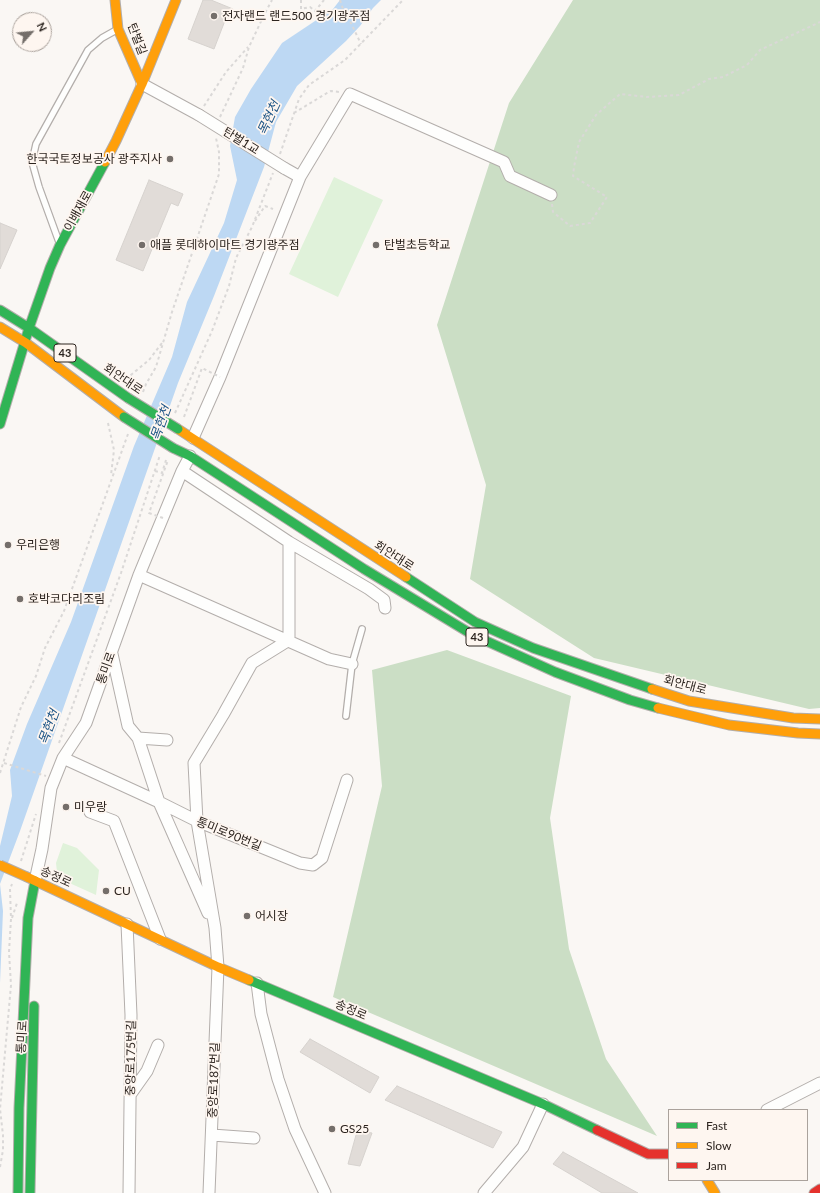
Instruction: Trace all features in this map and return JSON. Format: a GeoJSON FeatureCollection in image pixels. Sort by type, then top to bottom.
{"type":"FeatureCollection","features":[{"type":"Feature","properties":{"kind":"main road","name":"탄벌길"},"geometry":{"type":"LineString","coordinates":[[115,0],[118,29],[142,84]]}},
{"type":"Feature","properties":{"kind":"main road","name":"이배재로"},"geometry":{"type":"LineString","coordinates":[[0,424],[26,343],[29,328],[50,268],[60,245],[116,141],[142,84],[176,0]]}},
{"type":"Feature","properties":{"kind":"main road","name":"회안대로"},"geometry":{"type":"LineString","coordinates":[[0,310],[29,328],[128,398],[193,438],[475,622],[533,648],[689,701],[793,718],[820,719]]}},
{"type":"Feature","properties":{"kind":"main road","name":"43"},"geometry":{"type":"LineString","coordinates":[[0,327],[26,343],[124,417],[173,448],[190,456],[364,569],[473,635],[556,672],[630,700],[729,725],[820,734]]}},
{"type":"Feature","properties":{"kind":"main road","name":"송정로"},"geometry":{"type":"LineString","coordinates":[[0,865],[218,967],[543,1104],[648,1154],[668,1154]]}},
{"type":"Feature","properties":{"kind":"main road","name":"통미로"},"geometry":{"type":"LineString","coordinates":[[31,879],[34,981]]}},
{"type":"Feature","properties":{"kind":"main road","name":"통미로"},"geometry":{"type":"LineString","coordinates":[[18,1193],[19,1108],[31,879]]}},
{"type":"Feature","properties":{"kind":"main road","name":"통미로"},"geometry":{"type":"LineString","coordinates":[[30,1193],[34,997]]}},
{"type":"Feature","properties":{"kind":"main road"},"geometry":{"type":"LineString","coordinates":[[709,1181],[715,1193]]}},
{"type":"Feature","properties":{"kind":"main road"},"geometry":{"type":"LineString","coordinates":[[814,1193],[820,1189]]}},
{"type":"Feature","properties":{"kind":"street"},"geometry":{"type":"LineString","coordinates":[[142,84],[199,115]]}},
{"type":"Feature","properties":{"kind":"street"},"geometry":{"type":"LineString","coordinates":[[193,438],[220,377],[300,176],[350,94],[504,162],[510,176],[552,195]]}},
{"type":"Feature","properties":{"kind":"street","name":"탄벌1교"},"geometry":{"type":"LineString","coordinates":[[199,115],[284,168],[300,176]]}},
{"type":"Feature","properties":{"kind":"street","name":"통미로"},"geometry":{"type":"LineString","coordinates":[[31,879],[42,849],[51,788],[63,758],[86,723],[139,575],[182,471],[190,456]]}},
{"type":"Feature","properties":{"kind":"street"},"geometry":{"type":"LineString","coordinates":[[182,471],[289,542],[369,589],[384,600],[385,608]]}},
{"type":"Feature","properties":{"kind":"street"},"geometry":{"type":"LineString","coordinates":[[289,542],[289,640]]}},
{"type":"Feature","properties":{"kind":"street"},"geometry":{"type":"LineString","coordinates":[[139,575],[330,659],[352,664]]}},
{"type":"Feature","properties":{"kind":"street"},"geometry":{"type":"LineString","coordinates":[[215,928],[196,821],[194,763],[252,663],[289,640]]}},
{"type":"Feature","properties":{"kind":"street"},"geometry":{"type":"LineString","coordinates":[[111,653],[128,726],[138,738],[159,802],[215,928]]}},
{"type":"Feature","properties":{"kind":"street"},"geometry":{"type":"LineString","coordinates":[[138,738],[167,740]]}},
{"type":"Feature","properties":{"kind":"street","name":"통미로90번길"},"geometry":{"type":"LineString","coordinates":[[63,758],[159,802],[196,821],[300,862],[313,865],[322,858],[346,780]]}},
{"type":"Feature","properties":{"kind":"street"},"geometry":{"type":"LineString","coordinates":[[90,812],[114,821],[160,939]]}},
{"type":"Feature","properties":{"kind":"street","name":"중앙로175번길"},"geometry":{"type":"LineString","coordinates":[[127,924],[131,1015],[129,1193]]}},
{"type":"Feature","properties":{"kind":"street","name":"중앙로187번길"},"geometry":{"type":"LineString","coordinates":[[210,1193],[218,967],[215,928]]}},
{"type":"Feature","properties":{"kind":"street"},"geometry":{"type":"LineString","coordinates":[[257,983],[261,1014],[278,1078],[295,1129],[325,1193]]}},
{"type":"Feature","properties":{"kind":"street"},"geometry":{"type":"LineString","coordinates":[[130,1095],[147,1071],[158,1045]]}},
{"type":"Feature","properties":{"kind":"street"},"geometry":{"type":"LineString","coordinates":[[769,1109],[820,1083]]}},
{"type":"Feature","properties":{"kind":"street"},"geometry":{"type":"LineString","coordinates":[[484,1193],[522,1147],[543,1104]]}},
{"type":"Feature","properties":{"kind":"street"},"geometry":{"type":"LineString","coordinates":[[212,1135],[254,1138]]}},
{"type":"Feature","properties":{"kind":"lane"},"geometry":{"type":"LineString","coordinates":[[60,245],[39,187],[32,162],[36,144],[88,50],[102,38],[118,29]]}},
{"type":"Feature","properties":{"kind":"lane"},"geometry":{"type":"LineString","coordinates":[[346,716],[352,664],[362,629]]}},
{"type":"Feature","properties":{"kind":"path"},"geometry":{"type":"LineString","coordinates":[[264,15],[272,0]]}},
{"type":"Feature","properties":{"kind":"path"},"geometry":{"type":"LineString","coordinates":[[301,0],[302,9],[310,6],[315,11],[324,0]]}},
{"type":"Feature","properties":{"kind":"path"},"geometry":{"type":"LineString","coordinates":[[340,0],[344,12],[361,44]]}},
{"type":"Feature","properties":{"kind":"path"},"geometry":{"type":"LineString","coordinates":[[552,195],[553,212],[570,226],[590,223],[607,197],[573,176],[579,142],[596,115],[620,94],[647,96],[679,95],[709,80],[723,77],[747,65],[760,50],[820,22]]}},
{"type":"Feature","properties":{"kind":"path"},"geometry":{"type":"LineString","coordinates":[[199,115],[226,72],[249,47]]}},
{"type":"Feature","properties":{"kind":"path"},"geometry":{"type":"LineString","coordinates":[[293,114],[327,92],[339,92]]}},
{"type":"Feature","properties":{"kind":"path"},"geometry":{"type":"LineString","coordinates":[[252,227],[265,206],[273,209]]}},
{"type":"Feature","properties":{"kind":"path"},"geometry":{"type":"LineString","coordinates":[[124,381],[149,360],[163,342]]}},
{"type":"Feature","properties":{"kind":"path"},"geometry":{"type":"LineString","coordinates":[[107,419],[114,450],[111,480]]}},
{"type":"Feature","properties":{"kind":"path"},"geometry":{"type":"LineString","coordinates":[[155,471],[162,474],[166,458]]}},
{"type":"Feature","properties":{"kind":"path"},"geometry":{"type":"LineString","coordinates":[[4,763],[47,776]]}},
{"type":"Feature","properties":{"kind":"green space"},"geometry":{"type":"Polygon","coordinates":[[[573,0],[820,0],[820,708],[809,709],[594,658],[470,579],[486,485],[437,325],[509,103],[573,0]]]}},
{"type":"Feature","properties":{"kind":"green space"},"geometry":{"type":"Polygon","coordinates":[[[334,177],[383,200],[338,297],[289,274],[334,177]]]}},
{"type":"Feature","properties":{"kind":"green space"},"geometry":{"type":"Polygon","coordinates":[[[447,650],[571,696],[550,818],[569,949],[606,1059],[657,1136],[333,997],[382,786],[372,670],[447,650]]]}},
{"type":"Feature","properties":{"kind":"green space"},"geometry":{"type":"Polygon","coordinates":[[[63,843],[77,848],[99,870],[96,895],[65,881],[57,872],[56,863],[63,843]]]}},
{"type":"Feature","properties":{"kind":"water","name":"목현천"},"geometry":{"type":"Polygon","coordinates":[[[340,0],[381,0],[346,41],[297,86],[276,122],[264,167],[214,296],[178,383],[0,884],[0,846],[12,796],[10,770],[27,724],[71,622],[134,446],[172,357],[187,302],[224,223],[237,180],[230,146],[235,117],[251,89],[282,43],[333,9],[340,0]]]}},
{"type":"Feature","properties":{"kind":"water"},"geometry":{"type":"Polygon","coordinates":[[[0,884],[3,911],[0,983],[0,884]]]}},
{"type":"Feature","properties":{"kind":"building"},"geometry":{"type":"Polygon","coordinates":[[[203,0],[211,0],[233,9],[229,20],[226,18],[214,49],[188,39],[203,0]]]}},
{"type":"Feature","properties":{"kind":"building"},"geometry":{"type":"Polygon","coordinates":[[[149,180],[183,194],[178,206],[171,203],[143,271],[116,260],[149,180]]]}},
{"type":"Feature","properties":{"kind":"building"},"geometry":{"type":"Polygon","coordinates":[[[0,223],[17,230],[0,269],[0,223]]]}},
{"type":"Feature","properties":{"kind":"building"},"geometry":{"type":"Polygon","coordinates":[[[310,1039],[379,1077],[370,1093],[300,1052],[310,1039]]]}},
{"type":"Feature","properties":{"kind":"building"},"geometry":{"type":"Polygon","coordinates":[[[397,1086],[502,1132],[493,1148],[385,1100],[397,1086]]]}},
{"type":"Feature","properties":{"kind":"building"},"geometry":{"type":"Polygon","coordinates":[[[360,1131],[372,1133],[360,1166],[348,1164],[356,1135],[360,1131]]]}},
{"type":"Feature","properties":{"kind":"building"},"geometry":{"type":"Polygon","coordinates":[[[563,1152],[638,1193],[602,1193],[553,1164],[563,1152]]]}},
{"type":"Feature","properties":{"kind":"traffic: fast"},"geometry":{"type":"LineString","coordinates":[[0,424],[29,328],[50,268],[60,245],[105,162]]}},
{"type":"Feature","properties":{"kind":"traffic: fast"},"geometry":{"type":"LineString","coordinates":[[0,310],[29,328],[128,398]]}},
{"type":"Feature","properties":{"kind":"traffic: fast"},"geometry":{"type":"LineString","coordinates":[[128,398],[178,429]]}},
{"type":"Feature","properties":{"kind":"traffic: fast"},"geometry":{"type":"LineString","coordinates":[[124,417],[173,448]]}},
{"type":"Feature","properties":{"kind":"traffic: fast"},"geometry":{"type":"LineString","coordinates":[[173,448],[190,456],[364,569],[473,635],[555,672],[630,700],[658,708]]}},
{"type":"Feature","properties":{"kind":"traffic: fast"},"geometry":{"type":"LineString","coordinates":[[406,577],[475,622],[533,648],[652,689]]}},
{"type":"Feature","properties":{"kind":"traffic: fast"},"geometry":{"type":"LineString","coordinates":[[18,1193],[19,1108],[28,918],[35,881]]}},
{"type":"Feature","properties":{"kind":"traffic: fast"},"geometry":{"type":"LineString","coordinates":[[249,980],[543,1104],[597,1130]]}},
{"type":"Feature","properties":{"kind":"traffic: fast"},"geometry":{"type":"LineString","coordinates":[[30,1193],[34,1006]]}},
{"type":"Feature","properties":{"kind":"traffic: slow"},"geometry":{"type":"LineString","coordinates":[[115,0],[118,29],[142,84]]}},
{"type":"Feature","properties":{"kind":"traffic: slow"},"geometry":{"type":"LineString","coordinates":[[105,162],[142,84],[176,0]]}},
{"type":"Feature","properties":{"kind":"traffic: slow"},"geometry":{"type":"LineString","coordinates":[[0,327],[26,343],[124,417]]}},
{"type":"Feature","properties":{"kind":"traffic: slow"},"geometry":{"type":"LineString","coordinates":[[178,429],[406,577]]}},
{"type":"Feature","properties":{"kind":"traffic: slow"},"geometry":{"type":"LineString","coordinates":[[652,689],[689,701],[793,718],[820,719]]}},
{"type":"Feature","properties":{"kind":"traffic: slow"},"geometry":{"type":"LineString","coordinates":[[658,708],[729,725],[820,734]]}},
{"type":"Feature","properties":{"kind":"traffic: slow"},"geometry":{"type":"LineString","coordinates":[[0,865],[27,877]]}},
{"type":"Feature","properties":{"kind":"traffic: slow"},"geometry":{"type":"LineString","coordinates":[[27,877],[218,967],[249,980]]}},
{"type":"Feature","properties":{"kind":"traffic: slow"},"geometry":{"type":"LineString","coordinates":[[708,1181],[715,1193]]}},
{"type":"Feature","properties":{"kind":"traffic: jam"},"geometry":{"type":"LineString","coordinates":[[597,1130],[648,1154],[668,1154]]}},
{"type":"Feature","properties":{"kind":"traffic: jam"},"geometry":{"type":"LineString","coordinates":[[814,1193],[820,1189]]}},
{"type":"Feature","properties":{"kind":"place","name":"전자랜드 랜드500 경기광주점"},"geometry":{"type":"Point","coordinates":[214,16]}},
{"type":"Feature","properties":{"kind":"place","name":"한국국토정보공사 광주지사"},"geometry":{"type":"Point","coordinates":[170,159]}},
{"type":"Feature","properties":{"kind":"place","name":"애플 롯데하이마트 경기광주점"},"geometry":{"type":"Point","coordinates":[142,245]}},
{"type":"Feature","properties":{"kind":"place","name":"탄벌초등학교"},"geometry":{"type":"Point","coordinates":[376,245]}},
{"type":"Feature","properties":{"kind":"place","name":"우리은행"},"geometry":{"type":"Point","coordinates":[8,545]}},
{"type":"Feature","properties":{"kind":"place","name":"호박코다리조림"},"geometry":{"type":"Point","coordinates":[20,599]}},
{"type":"Feature","properties":{"kind":"place","name":"미우랑"},"geometry":{"type":"Point","coordinates":[66,807]}},
{"type":"Feature","properties":{"kind":"place","name":"CU"},"geometry":{"type":"Point","coordinates":[106,891]}},
{"type":"Feature","properties":{"kind":"place","name":"어시장"},"geometry":{"type":"Point","coordinates":[247,916]}},
{"type":"Feature","properties":{"kind":"place","name":"GS25"},"geometry":{"type":"Point","coordinates":[332,1129]}}]}
